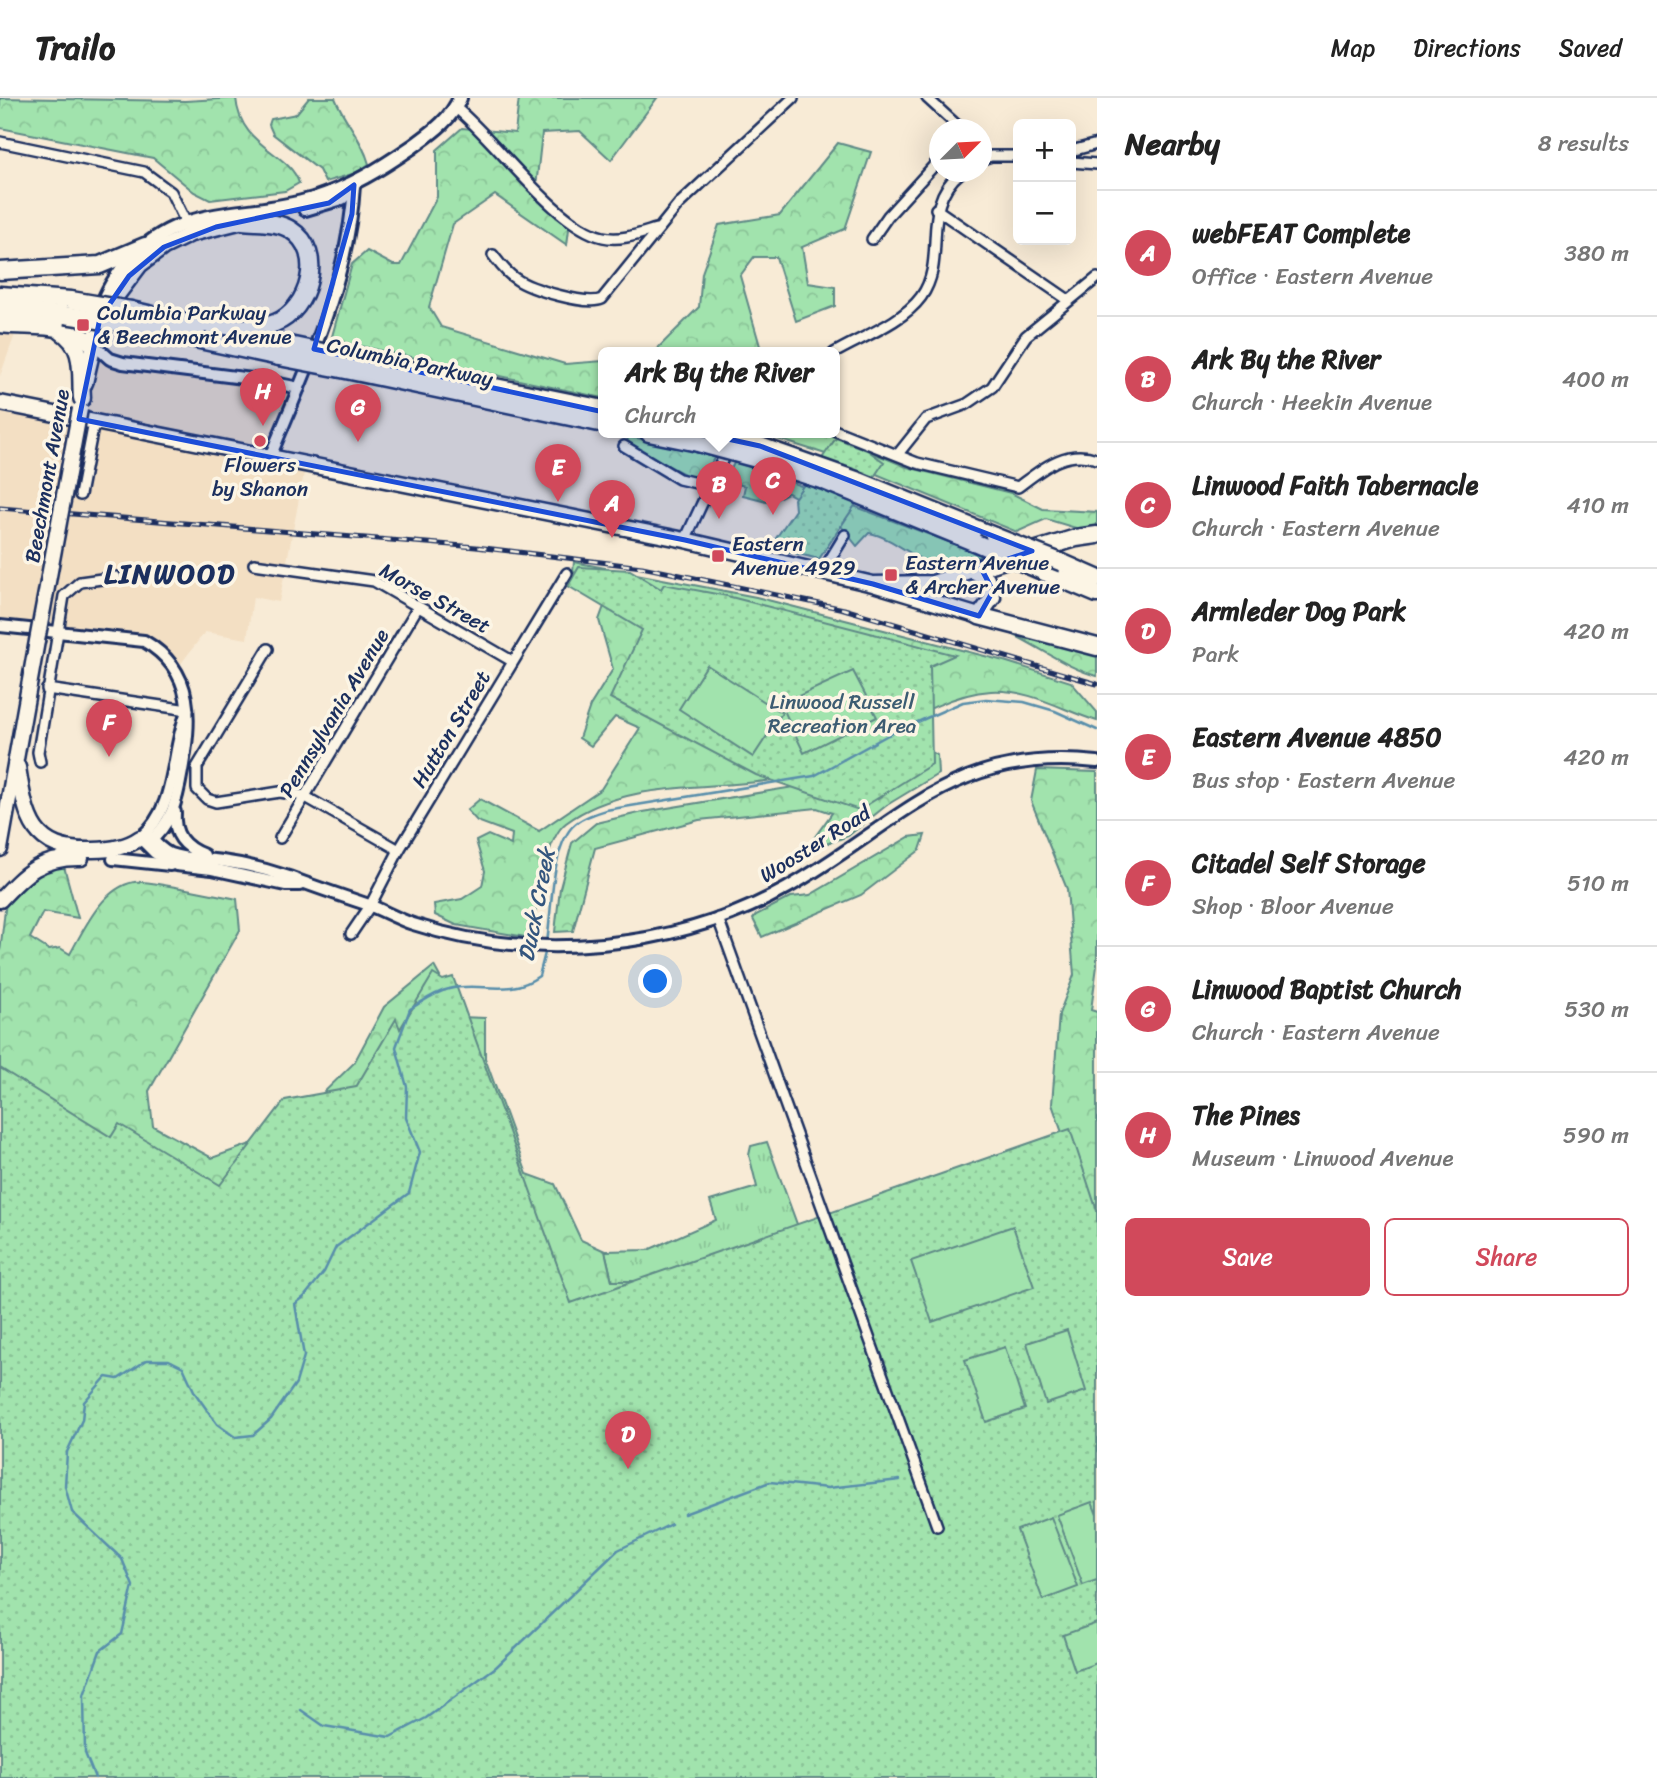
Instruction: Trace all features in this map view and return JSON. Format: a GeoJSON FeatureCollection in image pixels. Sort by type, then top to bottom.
{"type":"FeatureCollection","features":[{"type":"Feature","properties":{"kind":"highway"},"geometry":{"type":"LineString","coordinates":[[189,323],[262,327],[286,318],[300,302],[310,271],[301,241],[286,227],[243,222]]}},
{"type":"Feature","properties":{"kind":"highway"},"geometry":{"type":"LineString","coordinates":[[0,271],[100,265],[145,246]]}},
{"type":"Feature","properties":{"kind":"highway","name":"Columbia Parkway"},"geometry":{"type":"LineString","coordinates":[[0,295],[128,317],[344,363],[598,408]]}},
{"type":"Feature","properties":{"kind":"highway","name":"Columbia Parkway"},"geometry":{"type":"LineString","coordinates":[[0,310],[68,307]]}},
{"type":"Feature","properties":{"kind":"highway","name":"Columbia Parkway"},"geometry":{"type":"LineString","coordinates":[[128,317],[189,323],[282,351]]}},
{"type":"Feature","properties":{"kind":"highway"},"geometry":{"type":"LineString","coordinates":[[0,326],[48,327],[75,331],[93,344]]}},
{"type":"Feature","properties":{"kind":"highway"},"geometry":{"type":"LineString","coordinates":[[48,327],[62,332],[77,346],[81,360],[81,404]]}},
{"type":"Feature","properties":{"kind":"highway","name":"Columbia Parkway"},"geometry":{"type":"LineString","coordinates":[[344,363],[598,423]]}},
{"type":"Feature","properties":{"kind":"highway"},"geometry":{"type":"LineString","coordinates":[[674,438],[756,452],[837,472],[1097,578]]}},
{"type":"Feature","properties":{"kind":"highway"},"geometry":{"type":"LineString","coordinates":[[725,438],[1097,594]]}},
{"type":"Feature","properties":{"kind":"highway"},"geometry":{"type":"LineString","coordinates":[[972,570],[1076,538],[1097,535]]}},
{"type":"Feature","properties":{"kind":"highway"},"geometry":{"type":"LineString","coordinates":[[979,617],[1097,647]]}},
{"type":"Feature","properties":{"kind":"main road"},"geometry":{"type":"LineString","coordinates":[[354,185],[432,132],[458,103]]}},
{"type":"Feature","properties":{"kind":"main road","name":"Beechmont Avenue"},"geometry":{"type":"LineString","coordinates":[[100,318],[140,265],[189,228],[243,222],[329,203],[342,198],[354,185]]}},
{"type":"Feature","properties":{"kind":"main road","name":"Beechmont Avenue"},"geometry":{"type":"LineString","coordinates":[[0,849],[81,404],[93,344],[113,282],[145,246],[220,213],[304,201],[354,185]]}},
{"type":"Feature","properties":{"kind":"main road"},"geometry":{"type":"LineString","coordinates":[[0,403],[685,540],[873,584],[979,617],[988,606],[993,591],[987,579],[972,570],[933,583],[873,584]]}},
{"type":"Feature","properties":{"kind":"main road"},"geometry":{"type":"LineString","coordinates":[[0,786],[17,755]]}},
{"type":"Feature","properties":{"kind":"main road"},"geometry":{"type":"LineString","coordinates":[[17,755],[24,807],[29,821],[53,845],[68,850],[107,850],[146,839]]}},
{"type":"Feature","properties":{"kind":"main road"},"geometry":{"type":"LineString","coordinates":[[0,900],[17,880],[45,863],[74,858],[113,859],[146,839]]}},
{"type":"Feature","properties":{"kind":"street"},"geometry":{"type":"LineString","coordinates":[[493,255],[507,273],[520,282],[590,302],[606,295],[656,229],[793,98]]}},
{"type":"Feature","properties":{"kind":"street"},"geometry":{"type":"LineString","coordinates":[[927,98],[949,119]]}},
{"type":"Feature","properties":{"kind":"street"},"geometry":{"type":"LineString","coordinates":[[458,103],[570,221],[593,234],[614,239],[656,229]]}},
{"type":"Feature","properties":{"kind":"street"},"geometry":{"type":"LineString","coordinates":[[0,142],[144,172],[171,192],[189,228]]}},
{"type":"Feature","properties":{"kind":"street"},"geometry":{"type":"LineString","coordinates":[[1076,150],[1097,144]]}},
{"type":"Feature","properties":{"kind":"street"},"geometry":{"type":"LineString","coordinates":[[992,158],[1013,156]]}},
{"type":"Feature","properties":{"kind":"street"},"geometry":{"type":"LineString","coordinates":[[1076,162],[1097,164]]}},
{"type":"Feature","properties":{"kind":"street"},"geometry":{"type":"LineString","coordinates":[[872,239],[888,216],[929,171]]}},
{"type":"Feature","properties":{"kind":"street"},"geometry":{"type":"LineString","coordinates":[[840,350],[903,313],[919,299],[932,269],[936,209],[952,182]]}},
{"type":"Feature","properties":{"kind":"street"},"geometry":{"type":"LineString","coordinates":[[270,457],[327,314],[352,214],[354,185]]}},
{"type":"Feature","properties":{"kind":"street"},"geometry":{"type":"LineString","coordinates":[[936,209],[1067,299]]}},
{"type":"Feature","properties":{"kind":"street"},"geometry":{"type":"LineString","coordinates":[[898,454],[926,419],[967,404],[992,387],[1017,347],[1067,299],[1097,278]]}},
{"type":"Feature","properties":{"kind":"street"},"geometry":{"type":"LineString","coordinates":[[93,344],[110,359],[123,363],[260,380],[299,388]]}},
{"type":"Feature","properties":{"kind":"street"},"geometry":{"type":"LineString","coordinates":[[80,495],[94,422]]}},
{"type":"Feature","properties":{"kind":"street"},"geometry":{"type":"LineString","coordinates":[[840,431],[917,463],[1018,487],[1061,458],[1079,455],[1097,459]]}},
{"type":"Feature","properties":{"kind":"street"},"geometry":{"type":"LineString","coordinates":[[685,540],[734,438]]}},
{"type":"Feature","properties":{"kind":"street"},"geometry":{"type":"LineString","coordinates":[[624,446],[679,479],[709,486]]}},
{"type":"Feature","properties":{"kind":"street"},"geometry":{"type":"LineString","coordinates":[[823,571],[845,535]]}},
{"type":"Feature","properties":{"kind":"street","name":"Morse Street"},"geometry":{"type":"LineString","coordinates":[[254,564],[374,581],[512,661]]}},
{"type":"Feature","properties":{"kind":"street","name":"Hutton Street"},"geometry":{"type":"LineString","coordinates":[[370,906],[399,850],[567,573]]}},
{"type":"Feature","properties":{"kind":"street"},"geometry":{"type":"LineString","coordinates":[[40,762],[38,752],[47,689],[65,596],[71,587],[93,578],[117,577]]}},
{"type":"Feature","properties":{"kind":"street","name":"Pennsylvania Avenue"},"geometry":{"type":"LineString","coordinates":[[280,838],[418,607]]}},
{"type":"Feature","properties":{"kind":"street"},"geometry":{"type":"LineString","coordinates":[[0,626],[131,638],[154,646],[176,670],[186,694],[190,726],[174,822],[181,841],[191,850],[223,861]]}},
{"type":"Feature","properties":{"kind":"street"},"geometry":{"type":"LineString","coordinates":[[268,649],[195,774],[196,786],[201,794],[214,801],[280,792],[304,796],[399,850]]}},
{"type":"Feature","properties":{"kind":"street"},"geometry":{"type":"LineString","coordinates":[[47,689],[188,710]]}},
{"type":"Feature","properties":{"kind":"street"},"geometry":{"type":"LineString","coordinates":[[146,839],[166,803],[188,710]]}},
{"type":"Feature","properties":{"kind":"street","name":"Wooster Road"},"geometry":{"type":"LineString","coordinates":[[146,839],[173,855],[223,861],[290,877],[412,924],[513,944],[569,946],[658,934],[718,918],[787,888],[914,802],[965,776],[1006,765],[1041,761],[1097,762]]}},
{"type":"Feature","properties":{"kind":"street"},"geometry":{"type":"LineString","coordinates":[[146,839],[168,822],[176,806]]}},
{"type":"Feature","properties":{"kind":"street","name":"Wooster Road"},"geometry":{"type":"LineString","coordinates":[[146,839],[163,859],[176,864],[286,885],[303,884]]}},
{"type":"Feature","properties":{"kind":"street"},"geometry":{"type":"LineString","coordinates":[[113,859],[176,864]]}},
{"type":"Feature","properties":{"kind":"street"},"geometry":{"type":"LineString","coordinates":[[351,934],[370,906]]}},
{"type":"Feature","properties":{"kind":"street"},"geometry":{"type":"LineString","coordinates":[[718,918],[937,1526]]}},
{"type":"Feature","properties":{"kind":"highlighted area"},"geometry":{"type":"Polygon","coordinates":[[[354,185],[352,214],[314,349],[760,446],[1032,551],[981,568],[993,591],[979,616],[873,584],[685,540],[79,419],[100,318],[129,276],[164,247],[216,227],[329,203],[354,185]]]}},
{"type":"Feature","properties":{"kind":"shaded area"},"geometry":{"type":"Polygon","coordinates":[[[18,326],[0,376],[0,327],[18,326]]]}},
{"type":"Feature","properties":{"kind":"shaded area"},"geometry":{"type":"Polygon","coordinates":[[[93,344],[110,359],[299,388],[270,456],[306,463],[279,602],[253,597],[247,639],[205,632],[176,670],[154,646],[0,626],[0,403],[65,416],[79,407],[93,344]]]}},
{"type":"Feature","properties":{"kind":"green space"},"geometry":{"type":"Polygon","coordinates":[[[0,98],[185,101],[236,98],[239,115],[246,128],[286,163],[299,183],[285,191],[210,200],[194,192],[153,158],[0,128],[0,98]]]}},
{"type":"Feature","properties":{"kind":"green space"},"geometry":{"type":"Polygon","coordinates":[[[309,98],[335,98],[369,164],[356,173],[325,182],[319,170],[273,134],[269,125],[271,119],[296,114],[309,98]]]}},
{"type":"Feature","properties":{"kind":"green space"},"geometry":{"type":"Polygon","coordinates":[[[519,98],[657,98],[611,160],[580,131],[542,133],[536,187],[570,221],[567,245],[495,195],[453,224],[429,307],[441,327],[565,364],[598,361],[598,397],[331,340],[352,264],[367,251],[393,265],[401,265],[437,197],[437,150],[462,128],[515,133],[519,98]]]}},
{"type":"Feature","properties":{"kind":"green space"},"geometry":{"type":"Polygon","coordinates":[[[838,143],[871,152],[845,229],[802,247],[808,283],[835,287],[835,306],[796,321],[776,257],[754,257],[740,276],[760,347],[659,347],[699,307],[702,273],[719,225],[780,215],[838,143]]]}},
{"type":"Feature","properties":{"kind":"green space"},"geometry":{"type":"Polygon","coordinates":[[[628,438],[637,438],[715,456],[703,479],[686,475],[627,444],[628,438]]]}},
{"type":"Feature","properties":{"kind":"green space"},"geometry":{"type":"Polygon","coordinates":[[[775,438],[837,438],[907,467],[1011,493],[1043,509],[1097,512],[1097,528],[1079,529],[1046,519],[1017,532],[835,457],[775,438]]]}},
{"type":"Feature","properties":{"kind":"green space"},"geometry":{"type":"Polygon","coordinates":[[[836,438],[867,450],[884,462],[819,559],[770,547],[795,510],[794,499],[836,438]]]}},
{"type":"Feature","properties":{"kind":"green space"},"geometry":{"type":"Polygon","coordinates":[[[735,461],[983,555],[955,563],[934,565],[885,538],[869,533],[857,546],[837,521],[788,493],[770,502],[743,495],[745,486],[725,481],[735,461]]]}},
{"type":"Feature","properties":{"kind":"green space","name":"Linwood Russell Recreation Area"},"geometry":{"type":"Polygon","coordinates":[[[574,562],[756,597],[1004,661],[1071,682],[1097,712],[1097,721],[1019,693],[991,691],[966,695],[916,716],[817,769],[792,777],[675,788],[617,799],[590,808],[558,831],[542,877],[531,938],[456,925],[435,915],[434,904],[462,899],[482,886],[485,871],[476,841],[488,835],[511,845],[512,834],[477,821],[467,810],[480,799],[539,831],[601,789],[640,728],[615,717],[591,746],[579,738],[590,706],[613,669],[599,620],[610,590],[724,614],[573,572],[574,562]]]}},
{"type":"Feature","properties":{"kind":"green space","name":"Linwood Russell Recreation Area"},"geometry":{"type":"Polygon","coordinates":[[[579,567],[630,570],[661,589],[664,584],[727,596],[955,655],[930,666],[932,764],[859,810],[756,775],[610,698],[642,630],[568,586],[579,567]]]}},
{"type":"Feature","properties":{"kind":"green space"},"geometry":{"type":"Polygon","coordinates":[[[1012,634],[1097,655],[1097,676],[1065,663],[1012,634]]]}},
{"type":"Feature","properties":{"kind":"green space"},"geometry":{"type":"Polygon","coordinates":[[[707,665],[782,713],[753,757],[679,709],[707,665]]]}},
{"type":"Feature","properties":{"kind":"green space"},"geometry":{"type":"Polygon","coordinates":[[[853,671],[877,717],[804,753],[781,704],[853,671]]]}},
{"type":"Feature","properties":{"kind":"green space"},"geometry":{"type":"Polygon","coordinates":[[[922,746],[937,755],[938,774],[887,805],[848,836],[804,852],[832,813],[817,808],[699,820],[595,848],[573,931],[555,932],[560,888],[572,843],[596,823],[643,812],[830,781],[922,746]]]}},
{"type":"Feature","properties":{"kind":"green space"},"geometry":{"type":"Polygon","coordinates":[[[1037,770],[1097,772],[1097,966],[1091,1010],[1097,1012],[1097,1233],[1052,1104],[1059,1014],[1074,975],[1067,889],[1031,801],[1037,770]]]}},
{"type":"Feature","properties":{"kind":"green space"},"geometry":{"type":"Polygon","coordinates":[[[925,835],[920,850],[861,895],[762,937],[753,919],[756,915],[791,897],[810,895],[909,837],[925,835]]]}},
{"type":"Feature","properties":{"kind":"green space"},"geometry":{"type":"Polygon","coordinates":[[[62,859],[78,918],[43,912],[30,938],[49,950],[60,948],[70,954],[103,901],[112,892],[134,882],[167,885],[237,899],[240,930],[149,1091],[153,1126],[212,1158],[259,1141],[316,1100],[354,1063],[384,1007],[434,966],[440,977],[434,1016],[485,1018],[485,1058],[527,1174],[555,1184],[581,1240],[605,1251],[612,1281],[640,1281],[0,1619],[0,952],[7,893],[62,859]]]}},
{"type":"Feature","properties":{"kind":"green space"},"geometry":{"type":"Polygon","coordinates":[[[433,974],[443,980],[453,977],[571,1303],[1070,1129],[1097,1211],[1097,1778],[0,1778],[0,1068],[111,1137],[119,1124],[220,1185],[285,1100],[356,1087],[396,1019],[400,1029],[433,974]]]}},
{"type":"Feature","properties":{"kind":"green space"},"geometry":{"type":"Polygon","coordinates":[[[767,1142],[798,1227],[640,1281],[612,1281],[605,1251],[648,1250],[716,1220],[710,1201],[757,1187],[749,1155],[751,1146],[767,1142]]]}},
{"type":"Feature","properties":{"kind":"green space"},"geometry":{"type":"Polygon","coordinates":[[[1013,1226],[1034,1287],[932,1322],[911,1261],[1013,1226]]]}},
{"type":"Feature","properties":{"kind":"green space"},"geometry":{"type":"Polygon","coordinates":[[[1067,1330],[1086,1391],[1046,1404],[1027,1343],[1067,1330]]]}},
{"type":"Feature","properties":{"kind":"green space"},"geometry":{"type":"Polygon","coordinates":[[[1005,1347],[1025,1409],[986,1422],[965,1360],[1005,1347]]]}},
{"type":"Feature","properties":{"kind":"green space"},"geometry":{"type":"Polygon","coordinates":[[[1092,1502],[1097,1515],[1097,1580],[1083,1585],[1057,1515],[1092,1502]]]}},
{"type":"Feature","properties":{"kind":"green space"},"geometry":{"type":"Polygon","coordinates":[[[1051,1517],[1078,1587],[1043,1600],[1017,1530],[1051,1517]]]}},
{"type":"Feature","properties":{"kind":"green space"},"geometry":{"type":"Polygon","coordinates":[[[1097,1623],[1097,1663],[1075,1671],[1063,1635],[1097,1623]]]}},
{"type":"Feature","properties":{"kind":"waterway","name":"Duck Creek"},"geometry":{"type":"LineString","coordinates":[[547,942],[560,851],[572,827],[592,815],[606,810],[814,776],[888,735],[963,702],[986,699],[1024,702],[1055,711],[1097,730]]}},
{"type":"Feature","properties":{"kind":"waterway","name":"Duck Creek"},"geometry":{"type":"LineString","coordinates":[[95,1778],[85,1753],[84,1695],[100,1651],[122,1634],[133,1586],[122,1559],[72,1512],[65,1486],[67,1452],[82,1420],[84,1402],[106,1377],[118,1379],[147,1360],[169,1360],[183,1367],[195,1393],[217,1424],[235,1437],[253,1435],[271,1419],[296,1383],[304,1356],[295,1304],[324,1272],[336,1247],[409,1193],[420,1152],[406,1118],[407,1087],[396,1047],[410,1009],[449,989],[506,988],[528,983],[539,976],[546,949]]}},
{"type":"Feature","properties":{"kind":"waterway"},"geometry":{"type":"LineString","coordinates":[[684,1514],[770,1482],[828,1488],[900,1480]]}},
{"type":"Feature","properties":{"kind":"waterway"},"geometry":{"type":"LineString","coordinates":[[301,1710],[324,1726],[390,1737],[426,1718],[496,1667],[618,1550],[671,1524]]}},
{"type":"Feature","properties":{"kind":"railway"},"geometry":{"type":"LineString","coordinates":[[0,508],[476,547],[642,567],[844,609],[1097,684]]}},
{"type":"Feature","properties":{"kind":"place","name":"Columbia Parkway & Beechmont Avenue"},"geometry":{"type":"Point","coordinates":[83,325]}},
{"type":"Feature","properties":{"kind":"place","name":"The Pines"},"geometry":{"type":"Point","coordinates":[263,426]}},
{"type":"Feature","properties":{"kind":"place","name":"Flowers by Shanon"},"geometry":{"type":"Point","coordinates":[260,441]}},
{"type":"Feature","properties":{"kind":"place","name":"Linwood Baptist Church"},"geometry":{"type":"Point","coordinates":[358,442]}},
{"type":"Feature","properties":{"kind":"place","name":"Eastern Avenue 4850"},"geometry":{"type":"Point","coordinates":[558,502]}},
{"type":"Feature","properties":{"kind":"place","name":"Linwood Faith Tabernacle"},"geometry":{"type":"Point","coordinates":[773,515]}},
{"type":"Feature","properties":{"kind":"place","name":"Ark By the River"},"geometry":{"type":"Point","coordinates":[719,519]}},
{"type":"Feature","properties":{"kind":"place","name":"webFEAT Complete"},"geometry":{"type":"Point","coordinates":[612,538]}},
{"type":"Feature","properties":{"kind":"place","name":"Eastern Avenue 4929"},"geometry":{"type":"Point","coordinates":[718,556]}},
{"type":"Feature","properties":{"kind":"place","name":"Eastern Avenue & Archer Avenue"},"geometry":{"type":"Point","coordinates":[891,575]}},
{"type":"Feature","properties":{"kind":"place","name":"Citadel Self Storage"},"geometry":{"type":"Point","coordinates":[109,757]}},
{"type":"Feature","properties":{"kind":"place","name":"Armleder Dog Park"},"geometry":{"type":"Point","coordinates":[628,1469]}},
{"type":"Feature","properties":{"kind":"district","name":"LINWOOD"},"geometry":{"type":"Point","coordinates":[170,573]}}]}
